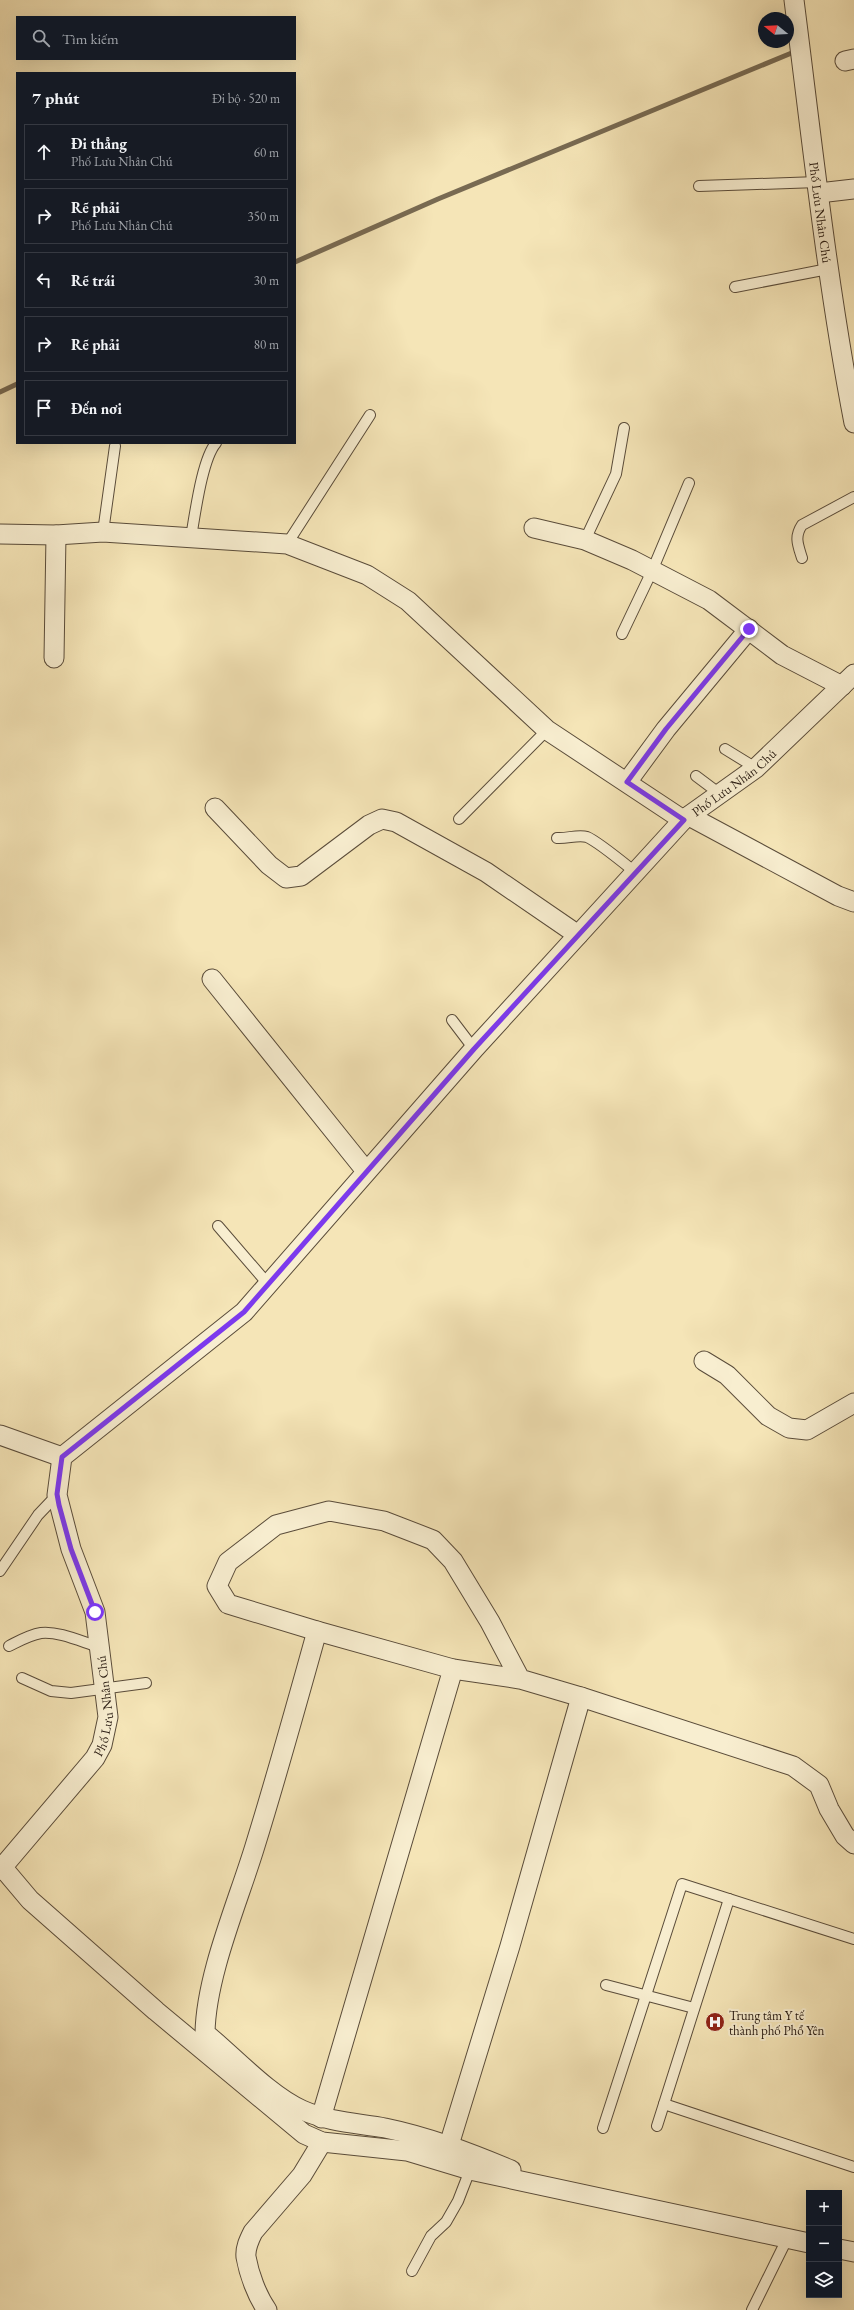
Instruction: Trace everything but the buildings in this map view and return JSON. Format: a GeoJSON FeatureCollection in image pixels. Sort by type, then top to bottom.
{"type":"FeatureCollection","features":[{"type":"Feature","properties":{"kind":"street","name":"Phố Lưu Nhân Chú"},"geometry":{"type":"LineString","coordinates":[[794,0],[828,269],[848,357],[854,423]]}},
{"type":"Feature","properties":{"kind":"street"},"geometry":{"type":"LineString","coordinates":[[818,187],[854,189]]}},
{"type":"Feature","properties":{"kind":"street"},"geometry":{"type":"LineString","coordinates":[[534,528],[585,540],[632,560],[709,600],[749,629],[782,656],[848,680]]}},
{"type":"Feature","properties":{"kind":"street"},"geometry":{"type":"LineString","coordinates":[[0,534],[56,535],[104,532],[287,544],[367,575],[408,600],[547,730],[686,818],[838,896],[854,902]]}},
{"type":"Feature","properties":{"kind":"street"},"geometry":{"type":"LineString","coordinates":[[54,658],[56,535]]}},
{"type":"Feature","properties":{"kind":"street"},"geometry":{"type":"LineString","coordinates":[[627,782],[666,729],[749,629]]}},
{"type":"Feature","properties":{"kind":"street","name":"Phố Lưu Nhân Chú"},"geometry":{"type":"LineString","coordinates":[[3,1863],[99,1752],[106,1732],[108,1717],[92,1602],[71,1549],[57,1494],[62,1457],[244,1312],[474,1049],[686,818],[756,768],[848,680]]}},
{"type":"Feature","properties":{"kind":"street"},"geometry":{"type":"LineString","coordinates":[[215,808],[269,865],[286,878],[301,876],[369,825],[382,819],[396,822],[486,872],[578,935]]}},
{"type":"Feature","properties":{"kind":"street"},"geometry":{"type":"LineString","coordinates":[[212,979],[366,1171]]}},
{"type":"Feature","properties":{"kind":"street"},"geometry":{"type":"LineString","coordinates":[[704,1361],[727,1375],[768,1416],[789,1428],[807,1430],[854,1402]]}},
{"type":"Feature","properties":{"kind":"street"},"geometry":{"type":"LineString","coordinates":[[0,1435],[62,1457]]}},
{"type":"Feature","properties":{"kind":"street"},"geometry":{"type":"LineString","coordinates":[[520,1679],[490,1622],[453,1561],[433,1540],[384,1521],[328,1511],[276,1524],[228,1562],[217,1586],[228,1604],[317,1632],[453,1669],[520,1679],[581,1697],[793,1766],[819,1785],[832,1814],[846,1836],[854,1844]]}},
{"type":"Feature","properties":{"kind":"street"},"geometry":{"type":"LineString","coordinates":[[317,1632],[255,1846],[218,1960],[205,2019],[205,2033],[275,2093],[300,2110],[322,2118],[385,2128],[449,2145],[513,2171],[541,2185]]}},
{"type":"Feature","properties":{"kind":"street"},"geometry":{"type":"LineString","coordinates":[[322,2118],[453,1669]]}},
{"type":"Feature","properties":{"kind":"street"},"geometry":{"type":"LineString","coordinates":[[449,2145],[510,1946],[581,1697]]}},
{"type":"Feature","properties":{"kind":"street"},"geometry":{"type":"LineString","coordinates":[[3,1863],[30,1900],[156,2011],[304,2134],[322,2142],[407,2151],[470,2170],[806,2242]]}},
{"type":"Feature","properties":{"kind":"street"},"geometry":{"type":"LineString","coordinates":[[267,2310],[260,2301],[246,2256],[247,2244],[252,2232],[302,2175],[322,2142]]}},
{"type":"Feature","properties":{"kind":"street"},"geometry":{"type":"LineString","coordinates":[[842,2250],[854,2252]]}},
{"type":"Feature","properties":{"kind":"lane"},"geometry":{"type":"LineString","coordinates":[[699,186],[818,187]]}},
{"type":"Feature","properties":{"kind":"lane"},"geometry":{"type":"LineString","coordinates":[[735,287],[828,269]]}},
{"type":"Feature","properties":{"kind":"lane"},"geometry":{"type":"LineString","coordinates":[[287,544],[370,415]]}},
{"type":"Feature","properties":{"kind":"lane"},"geometry":{"type":"LineString","coordinates":[[585,540],[616,474],[624,428]]}},
{"type":"Feature","properties":{"kind":"lane"},"geometry":{"type":"LineString","coordinates":[[191,537],[204,475],[212,448],[215,444]]}},
{"type":"Feature","properties":{"kind":"lane"},"geometry":{"type":"LineString","coordinates":[[104,532],[115,446]]}},
{"type":"Feature","properties":{"kind":"lane"},"geometry":{"type":"LineString","coordinates":[[622,634],[652,571],[689,483]]}},
{"type":"Feature","properties":{"kind":"lane"},"geometry":{"type":"LineString","coordinates":[[802,558],[796,540],[797,533],[802,525],[854,497]]}},
{"type":"Feature","properties":{"kind":"lane"},"geometry":{"type":"LineString","coordinates":[[459,819],[547,730]]}},
{"type":"Feature","properties":{"kind":"lane"},"geometry":{"type":"LineString","coordinates":[[725,749],[756,768]]}},
{"type":"Feature","properties":{"kind":"lane"},"geometry":{"type":"LineString","coordinates":[[696,776],[720,794]]}},
{"type":"Feature","properties":{"kind":"lane"},"geometry":{"type":"LineString","coordinates":[[557,838],[567,840],[577,836],[587,837],[635,872]]}},
{"type":"Feature","properties":{"kind":"lane"},"geometry":{"type":"LineString","coordinates":[[452,1020],[474,1049]]}},
{"type":"Feature","properties":{"kind":"lane"},"geometry":{"type":"LineString","coordinates":[[218,1226],[268,1284]]}},
{"type":"Feature","properties":{"kind":"lane"},"geometry":{"type":"LineString","coordinates":[[0,1571],[38,1515],[57,1494]]}},
{"type":"Feature","properties":{"kind":"lane"},"geometry":{"type":"LineString","coordinates":[[9,1646],[32,1635],[43,1633],[99,1647]]}},
{"type":"Feature","properties":{"kind":"lane"},"geometry":{"type":"LineString","coordinates":[[22,1678],[51,1691],[71,1693],[104,1690],[146,1683]]}},
{"type":"Feature","properties":{"kind":"lane"},"geometry":{"type":"LineString","coordinates":[[603,2128],[682,1884],[854,1939]]}},
{"type":"Feature","properties":{"kind":"lane"},"geometry":{"type":"LineString","coordinates":[[657,2126],[729,1899]]}},
{"type":"Feature","properties":{"kind":"lane"},"geometry":{"type":"LineString","coordinates":[[606,1985],[694,2008]]}},
{"type":"Feature","properties":{"kind":"lane"},"geometry":{"type":"LineString","coordinates":[[664,2104],[854,2167]]}},
{"type":"Feature","properties":{"kind":"lane"},"geometry":{"type":"LineString","coordinates":[[412,2271],[431,2236],[449,2217],[458,2201],[470,2170]]}},
{"type":"Feature","properties":{"kind":"lane"},"geometry":{"type":"LineString","coordinates":[[752,2310],[787,2239]]}},
{"type":"Feature","properties":{"kind":"waterway"},"geometry":{"type":"LineString","coordinates":[[296,262],[438,199],[794,52]]}},
{"type":"Feature","properties":{"kind":"waterway"},"geometry":{"type":"LineString","coordinates":[[0,392],[16,384]]}},
{"type":"Feature","properties":{"kind":"place","name":"Trung tâm Y tế thành phố Phổ Yên"},"geometry":{"type":"Point","coordinates":[715,2022]}},
{"type":"Feature","properties":{"kind":"route"},"geometry":{"type":"LineString","coordinates":[[95,1612],[71,1549],[59,1505],[57,1494],[62,1457],[244,1312],[474,1049],[684,820],[627,782],[666,729],[749,629]]}}]}
